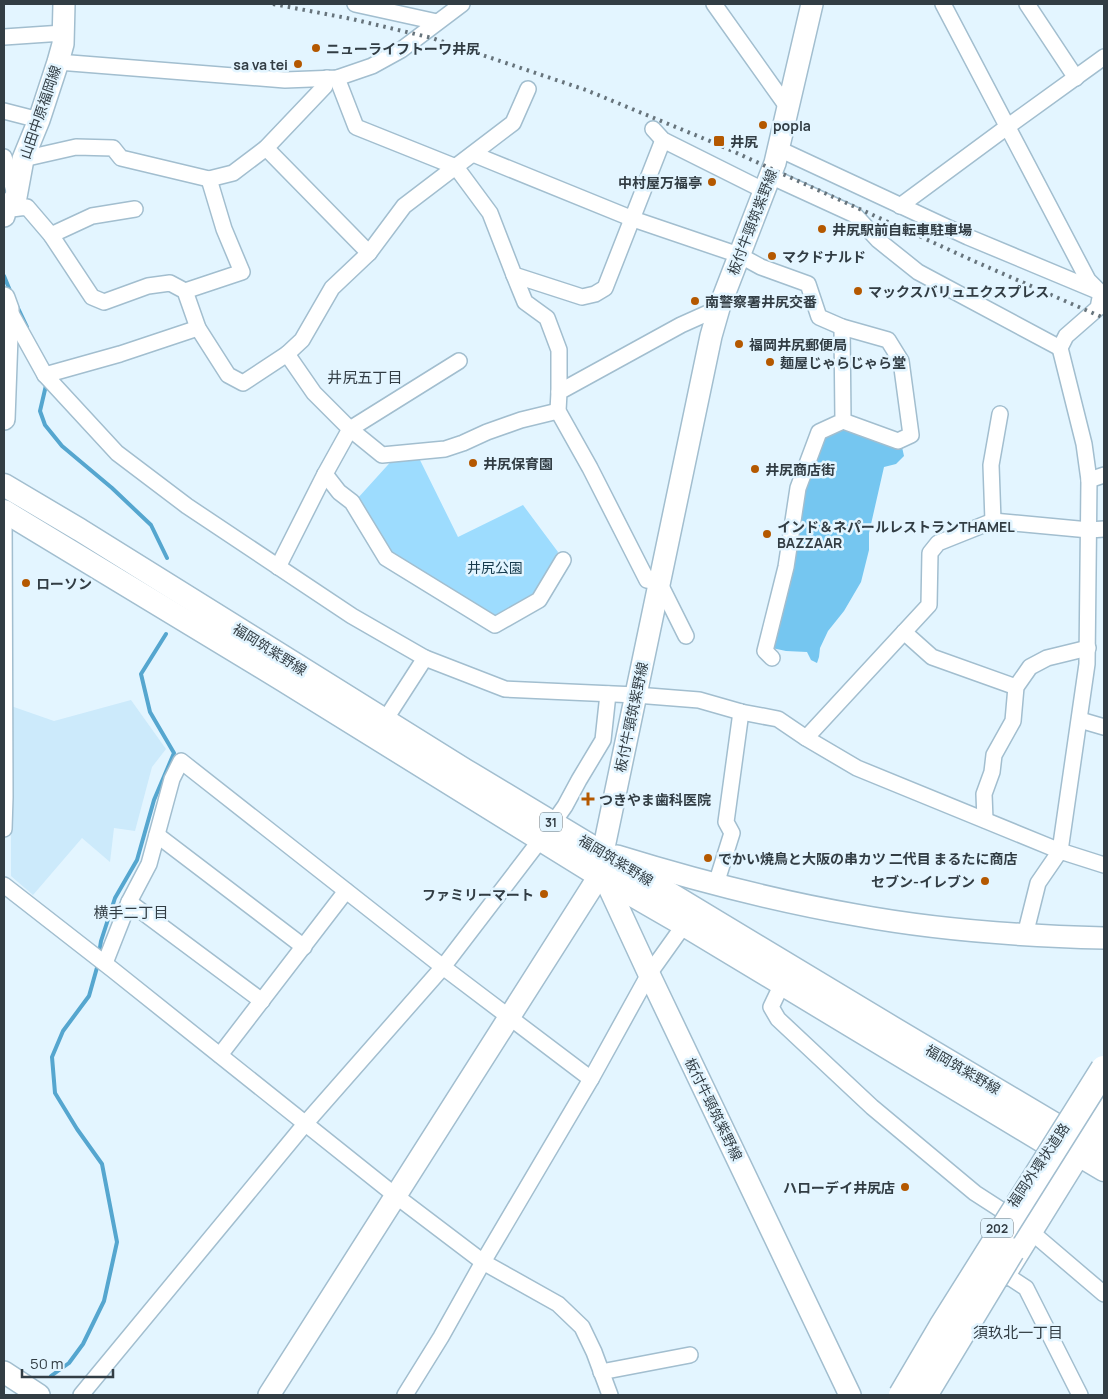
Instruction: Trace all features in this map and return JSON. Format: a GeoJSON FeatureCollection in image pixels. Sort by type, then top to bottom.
{"type":"FeatureCollection","features":[{"type":"Feature","properties":{"kind":"highway","name":"福岡外環状道路"},"geometry":{"type":"LineString","coordinates":[[896,1395],[1006,1213],[1104,1064]]}},
{"type":"Feature","properties":{"kind":"highway"},"geometry":{"type":"LineString","coordinates":[[902,1395],[942,1327],[1104,1070]]}},
{"type":"Feature","properties":{"kind":"highway"},"geometry":{"type":"LineString","coordinates":[[925,1395],[1104,1100]]}},
{"type":"Feature","properties":{"kind":"highway","name":"福岡外環状道路"},"geometry":{"type":"LineString","coordinates":[[925,1395],[1029,1230],[1089,1148],[1104,1110]]}},
{"type":"Feature","properties":{"kind":"main road","name":"山田中原福岡線"},"geometry":{"type":"LineString","coordinates":[[7,208],[13,158],[39,120],[58,62],[63,44],[64,4]]}},
{"type":"Feature","properties":{"kind":"main road","name":"板付牛頸筑紫野線"},"geometry":{"type":"LineString","coordinates":[[812,4],[779,149],[719,308],[703,369],[602,852],[602,877],[850,1395]]}},
{"type":"Feature","properties":{"kind":"main road"},"geometry":{"type":"LineString","coordinates":[[4,419],[6,304]]}},
{"type":"Feature","properties":{"kind":"main road","name":"福岡筑紫野線"},"geometry":{"type":"LineString","coordinates":[[4,485],[80,530],[385,720],[547,831],[602,877],[782,984],[1056,1137],[1089,1148],[1104,1170]]}},
{"type":"Feature","properties":{"kind":"main road","name":"福岡筑紫野線"},"geometry":{"type":"LineString","coordinates":[[4,510],[283,680],[547,831],[602,852],[848,1001],[1056,1137]]}},
{"type":"Feature","properties":{"kind":"main road"},"geometry":{"type":"LineString","coordinates":[[602,852],[716,884],[784,901],[857,916],[1025,935],[1104,938]]}},
{"type":"Feature","properties":{"kind":"main road"},"geometry":{"type":"LineString","coordinates":[[269,1395],[509,1017],[602,877]]}},
{"type":"Feature","properties":{"kind":"main road"},"geometry":{"type":"LineString","coordinates":[[4,1372],[39,1395]]}},
{"type":"Feature","properties":{"kind":"street"},"geometry":{"type":"LineString","coordinates":[[355,4],[398,9],[437,22]]}},
{"type":"Feature","properties":{"kind":"street"},"geometry":{"type":"LineString","coordinates":[[58,62],[286,80],[332,78],[372,66],[401,50],[462,4]]}},
{"type":"Feature","properties":{"kind":"street"},"geometry":{"type":"LineString","coordinates":[[714,4],[788,108]]}},
{"type":"Feature","properties":{"kind":"street"},"geometry":{"type":"LineString","coordinates":[[812,4],[826,4]]}},
{"type":"Feature","properties":{"kind":"street"},"geometry":{"type":"LineString","coordinates":[[943,4],[1088,280],[1103,292]]}},
{"type":"Feature","properties":{"kind":"street"},"geometry":{"type":"LineString","coordinates":[[1027,4],[1076,78]]}},
{"type":"Feature","properties":{"kind":"street"},"geometry":{"type":"LineString","coordinates":[[4,37],[63,33]]}},
{"type":"Feature","properties":{"kind":"street"},"geometry":{"type":"LineString","coordinates":[[900,206],[1104,57]]}},
{"type":"Feature","properties":{"kind":"street"},"geometry":{"type":"LineString","coordinates":[[13,158],[76,147],[113,148],[121,158],[209,179],[233,173],[266,148],[332,78]]}},
{"type":"Feature","properties":{"kind":"street"},"geometry":{"type":"LineString","coordinates":[[332,78],[356,127],[456,167],[490,213],[525,302],[547,318],[559,350],[558,411],[590,468],[647,580],[659,582],[686,636]]}},
{"type":"Feature","properties":{"kind":"street"},"geometry":{"type":"LineString","coordinates":[[7,208],[27,207],[51,235],[92,297],[104,302],[148,286],[170,282],[185,291],[198,328],[228,375],[243,383],[287,354],[302,340],[332,288],[369,253],[404,206],[513,123],[528,89]]}},
{"type":"Feature","properties":{"kind":"street"},"geometry":{"type":"LineString","coordinates":[[4,111],[39,120]]}},
{"type":"Feature","properties":{"kind":"street"},"geometry":{"type":"LineString","coordinates":[[514,275],[582,296],[595,294],[605,288],[633,219],[658,135],[767,184],[855,215],[878,240],[918,272],[1060,348]]}},
{"type":"Feature","properties":{"kind":"street"},"geometry":{"type":"LineString","coordinates":[[266,148],[369,253]]}},
{"type":"Feature","properties":{"kind":"street"},"geometry":{"type":"LineString","coordinates":[[779,149],[968,237],[1103,292]]}},
{"type":"Feature","properties":{"kind":"street"},"geometry":{"type":"LineString","coordinates":[[473,154],[633,219],[739,256],[760,267],[808,284],[819,317],[842,327],[888,340],[900,361],[911,435],[898,441],[843,421],[819,432],[798,488],[786,567],[765,651],[772,658]]}},
{"type":"Feature","properties":{"kind":"street"},"geometry":{"type":"LineString","coordinates":[[185,291],[242,272],[224,229],[209,179]]}},
{"type":"Feature","properties":{"kind":"street"},"geometry":{"type":"LineString","coordinates":[[51,235],[92,216],[135,210]]}},
{"type":"Feature","properties":{"kind":"street"},"geometry":{"type":"LineString","coordinates":[[1025,935],[1038,884],[1060,851],[1088,664],[1097,530],[1084,444],[1060,348],[1066,336],[1098,308],[1103,292]]}},
{"type":"Feature","properties":{"kind":"street"},"geometry":{"type":"LineString","coordinates":[[6,304],[44,372],[117,453],[187,506],[278,567],[352,616],[425,658],[506,689],[699,700],[741,712],[778,719],[857,768],[1060,851],[1104,865]]}},
{"type":"Feature","properties":{"kind":"street"},"geometry":{"type":"LineString","coordinates":[[559,392],[681,325],[719,308]]}},
{"type":"Feature","properties":{"kind":"street"},"geometry":{"type":"LineString","coordinates":[[842,327],[843,421]]}},
{"type":"Feature","properties":{"kind":"street"},"geometry":{"type":"LineString","coordinates":[[44,372],[120,354],[198,328]]}},
{"type":"Feature","properties":{"kind":"street"},"geometry":{"type":"LineString","coordinates":[[287,354],[314,392],[350,429],[382,455],[445,449],[522,420],[558,411]]}},
{"type":"Feature","properties":{"kind":"street"},"geometry":{"type":"LineString","coordinates":[[278,567],[350,429],[459,361]]}},
{"type":"Feature","properties":{"kind":"street"},"geometry":{"type":"LineString","coordinates":[[993,521],[991,465],[1000,414]]}},
{"type":"Feature","properties":{"kind":"street"},"geometry":{"type":"LineString","coordinates":[[325,474],[338,492],[352,502],[386,558],[495,625],[540,600],[563,560]]}},
{"type":"Feature","properties":{"kind":"street"},"geometry":{"type":"LineString","coordinates":[[1089,480],[1104,475]]}},
{"type":"Feature","properties":{"kind":"street"},"geometry":{"type":"LineString","coordinates":[[4,510],[4,829]]}},
{"type":"Feature","properties":{"kind":"street"},"geometry":{"type":"LineString","coordinates":[[806,738],[929,605],[930,553],[938,543],[993,521],[1097,530]]}},
{"type":"Feature","properties":{"kind":"street"},"geometry":{"type":"LineString","coordinates":[[904,632],[932,657],[1016,687]]}},
{"type":"Feature","properties":{"kind":"street"},"geometry":{"type":"LineString","coordinates":[[985,820],[984,794],[992,772],[994,755],[1013,721],[1016,687],[1030,667],[1047,658],[1088,648]]}},
{"type":"Feature","properties":{"kind":"street"},"geometry":{"type":"LineString","coordinates":[[385,720],[425,658]]}},
{"type":"Feature","properties":{"kind":"street"},"geometry":{"type":"LineString","coordinates":[[81,1395],[305,1124],[443,967],[566,806],[603,740],[608,694]]}},
{"type":"Feature","properties":{"kind":"street"},"geometry":{"type":"LineString","coordinates":[[716,884],[732,833],[726,822],[741,712]]}},
{"type":"Feature","properties":{"kind":"street"},"geometry":{"type":"LineString","coordinates":[[1080,720],[1104,727]]}},
{"type":"Feature","properties":{"kind":"street"},"geometry":{"type":"LineString","coordinates":[[99,959],[149,864],[172,779],[180,761],[591,1080]]}},
{"type":"Feature","properties":{"kind":"street"},"geometry":{"type":"LineString","coordinates":[[157,835],[304,947]]}},
{"type":"Feature","properties":{"kind":"street"},"geometry":{"type":"LineString","coordinates":[[4,884],[396,1196],[483,1262],[558,1304],[582,1327],[594,1352],[610,1395]]}},
{"type":"Feature","properties":{"kind":"street"},"geometry":{"type":"LineString","coordinates":[[220,1055],[346,891]]}},
{"type":"Feature","properties":{"kind":"street"},"geometry":{"type":"LineString","coordinates":[[129,902],[262,1001]]}},
{"type":"Feature","properties":{"kind":"street"},"geometry":{"type":"LineString","coordinates":[[405,1395],[441,1337],[483,1262],[591,1080],[649,974],[684,925]]}},
{"type":"Feature","properties":{"kind":"street"},"geometry":{"type":"LineString","coordinates":[[782,984],[771,1007],[778,1019],[872,1107],[974,1193],[1029,1230],[1104,1294]]}},
{"type":"Feature","properties":{"kind":"street"},"geometry":{"type":"LineString","coordinates":[[1003,1272],[1026,1288],[1080,1395]]}},
{"type":"Feature","properties":{"kind":"street"},"geometry":{"type":"LineString","coordinates":[[601,1372],[690,1355]]}},
{"type":"Feature","properties":{"kind":"shaded area"},"geometry":{"type":"Polygon","coordinates":[[[841,428],[902,447],[904,456],[896,464],[884,467],[869,533],[869,550],[861,582],[844,611],[828,631],[820,648],[817,663],[811,660],[807,652],[772,648],[798,502],[824,436],[841,428]]]}},
{"type":"Feature","properties":{"kind":"shaded area"},"geometry":{"type":"Polygon","coordinates":[[[131,700],[166,749],[152,767],[135,831],[114,828],[110,862],[82,838],[33,895],[11,876],[11,706],[54,721],[131,700]]]}},
{"type":"Feature","properties":{"kind":"green space","name":"井尻公園"},"geometry":{"type":"Polygon","coordinates":[[[417,454],[458,537],[523,505],[558,552],[536,592],[494,619],[387,552],[357,499],[396,456],[417,454]]]}},
{"type":"Feature","properties":{"kind":"waterway"},"geometry":{"type":"LineString","coordinates":[[4,276],[11,293]]}},
{"type":"Feature","properties":{"kind":"waterway"},"geometry":{"type":"LineString","coordinates":[[17,306],[27,327]]}},
{"type":"Feature","properties":{"kind":"waterway"},"geometry":{"type":"LineString","coordinates":[[47,381],[40,411],[45,425],[62,446],[112,488],[151,525],[167,558]]}},
{"type":"Feature","properties":{"kind":"waterway"},"geometry":{"type":"LineString","coordinates":[[99,954],[101,941],[115,898],[137,860],[154,800],[174,753],[150,712],[141,674],[166,634]]}},
{"type":"Feature","properties":{"kind":"waterway"},"geometry":{"type":"LineString","coordinates":[[51,1376],[69,1363],[83,1344],[104,1301],[117,1242],[102,1164],[77,1129],[55,1093],[52,1057],[63,1031],[89,996],[98,964]]}},
{"type":"Feature","properties":{"kind":"railway"},"geometry":{"type":"LineString","coordinates":[[273,4],[352,19],[432,38],[586,90],[717,144],[1104,318]]}},
{"type":"Feature","properties":{"kind":"place","name":"ニューライフトーワ井尻"},"geometry":{"type":"Point","coordinates":[316,48]}},
{"type":"Feature","properties":{"kind":"place","name":"sa va tei"},"geometry":{"type":"Point","coordinates":[298,64]}},
{"type":"Feature","properties":{"kind":"place","name":"popla"},"geometry":{"type":"Point","coordinates":[763,125]}},
{"type":"Feature","properties":{"kind":"place","name":"井尻"},"geometry":{"type":"Point","coordinates":[719,141]}},
{"type":"Feature","properties":{"kind":"place","name":"中村屋万福亭"},"geometry":{"type":"Point","coordinates":[712,182]}},
{"type":"Feature","properties":{"kind":"place","name":"井尻駅前自転車駐車場"},"geometry":{"type":"Point","coordinates":[822,229]}},
{"type":"Feature","properties":{"kind":"place","name":"マクドナルド"},"geometry":{"type":"Point","coordinates":[772,256]}},
{"type":"Feature","properties":{"kind":"place","name":"マックスバリュエクスプレス"},"geometry":{"type":"Point","coordinates":[858,291]}},
{"type":"Feature","properties":{"kind":"place","name":"南警察署井尻交番"},"geometry":{"type":"Point","coordinates":[695,301]}},
{"type":"Feature","properties":{"kind":"place","name":"福岡井尻郵便局"},"geometry":{"type":"Point","coordinates":[739,344]}},
{"type":"Feature","properties":{"kind":"place","name":"麺屋じゃらじゃら堂"},"geometry":{"type":"Point","coordinates":[770,362]}},
{"type":"Feature","properties":{"kind":"place","name":"井尻保育園"},"geometry":{"type":"Point","coordinates":[473,463]}},
{"type":"Feature","properties":{"kind":"place","name":"井尻商店街"},"geometry":{"type":"Point","coordinates":[755,469]}},
{"type":"Feature","properties":{"kind":"place","name":"インド＆ネパールレストランTHAMEL BAZZAAR"},"geometry":{"type":"Point","coordinates":[767,534]}},
{"type":"Feature","properties":{"kind":"place","name":"ローソン"},"geometry":{"type":"Point","coordinates":[26,583]}},
{"type":"Feature","properties":{"kind":"place","name":"つきやま歯科医院"},"geometry":{"type":"Point","coordinates":[588,799]}},
{"type":"Feature","properties":{"kind":"place","name":"でかい焼鳥と大阪の串カツ 二代目 まるたに商店"},"geometry":{"type":"Point","coordinates":[708,858]}},
{"type":"Feature","properties":{"kind":"place","name":"セブン-イレブン"},"geometry":{"type":"Point","coordinates":[985,881]}},
{"type":"Feature","properties":{"kind":"place","name":"ファミリーマート"},"geometry":{"type":"Point","coordinates":[544,894]}},
{"type":"Feature","properties":{"kind":"place","name":"ハローデイ井尻店"},"geometry":{"type":"Point","coordinates":[905,1187]}},
{"type":"Feature","properties":{"kind":"district","name":"井尻五丁目"},"geometry":{"type":"Point","coordinates":[365,377]}},
{"type":"Feature","properties":{"kind":"district","name":"横手二丁目"},"geometry":{"type":"Point","coordinates":[131,912]}},
{"type":"Feature","properties":{"kind":"district","name":"須玖北一丁目"},"geometry":{"type":"Point","coordinates":[1018,1332]}}]}
